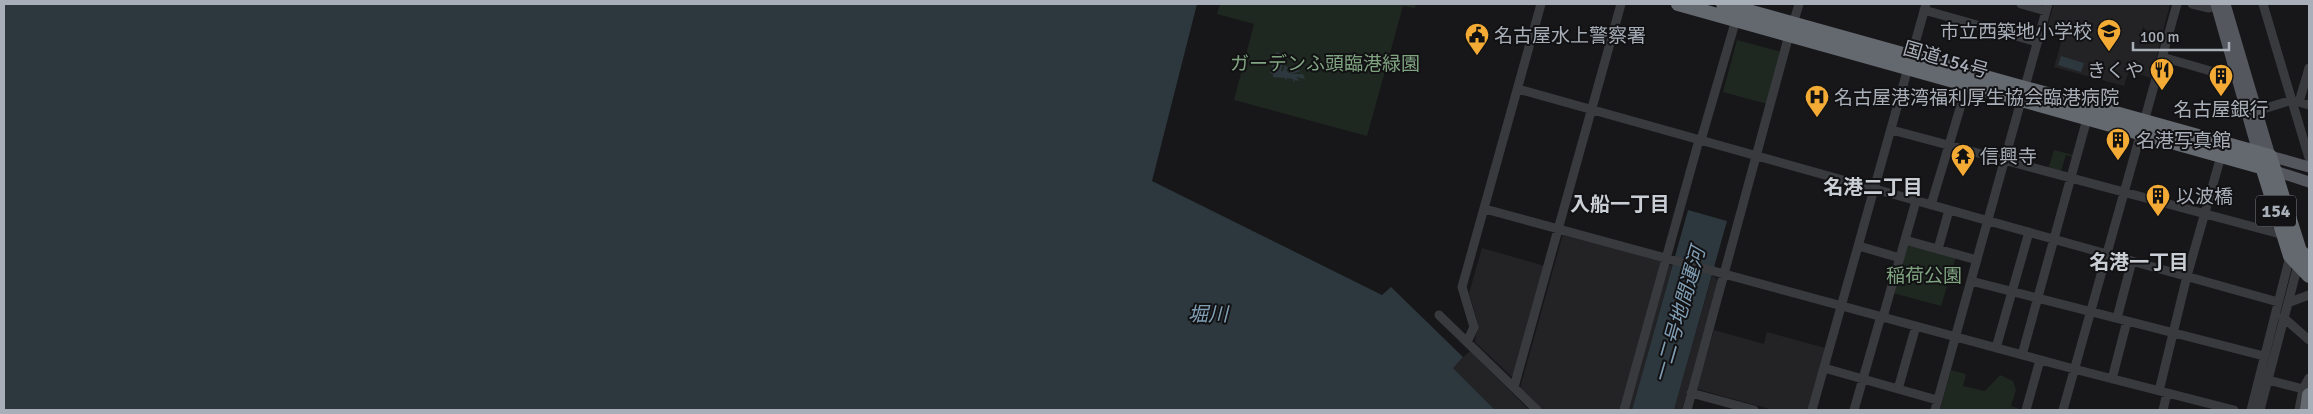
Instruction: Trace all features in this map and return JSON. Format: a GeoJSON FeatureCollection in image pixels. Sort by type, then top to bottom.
{"type":"FeatureCollection","features":[{"type":"Feature","properties":{"kind":"highway","name":"国道154号"},"geometry":{"type":"LineString","coordinates":[[1678,4],[1739,11]]}},
{"type":"Feature","properties":{"kind":"highway","name":"国道154号"},"geometry":{"type":"LineString","coordinates":[[1723,4],[1791,29],[2266,161]]}},
{"type":"Feature","properties":{"kind":"highway","name":"国道154号"},"geometry":{"type":"LineString","coordinates":[[1910,63],[1967,84],[2023,94],[2087,118],[2143,127],[2221,156],[2266,161]]}},
{"type":"Feature","properties":{"kind":"highway","name":"154"},"geometry":{"type":"LineString","coordinates":[[2266,161],[2284,235],[2300,258]]}},
{"type":"Feature","properties":{"kind":"highway","name":"154"},"geometry":{"type":"LineString","coordinates":[[2266,161],[2300,258]]}},
{"type":"Feature","properties":{"kind":"highway"},"geometry":{"type":"LineString","coordinates":[[2300,258],[2309,276]]}},
{"type":"Feature","properties":{"kind":"highway"},"geometry":{"type":"LineString","coordinates":[[2306,392],[2307,410]]}},
{"type":"Feature","properties":{"kind":"main road"},"geometry":{"type":"LineString","coordinates":[[2215,5],[2236,75],[2266,161],[2309,182]]}},
{"type":"Feature","properties":{"kind":"main road"},"geometry":{"type":"LineString","coordinates":[[2215,5],[2257,111],[2266,161]]}},
{"type":"Feature","properties":{"kind":"main road"},"geometry":{"type":"LineString","coordinates":[[2266,161],[2309,167]]}},
{"type":"Feature","properties":{"kind":"street"},"geometry":{"type":"LineString","coordinates":[[1467,342],[1474,327],[1462,287],[1541,4]]}},
{"type":"Feature","properties":{"kind":"street"},"geometry":{"type":"LineString","coordinates":[[1514,387],[1620,4]]}},
{"type":"Feature","properties":{"kind":"street"},"geometry":{"type":"LineString","coordinates":[[1686,410],[1721,272],[1756,156],[1798,4]]}},
{"type":"Feature","properties":{"kind":"street"},"geometry":{"type":"LineString","coordinates":[[1935,410],[2047,7],[2021,4]]}},
{"type":"Feature","properties":{"kind":"street"},"geometry":{"type":"LineString","coordinates":[[2063,410],[2177,4]]}},
{"type":"Feature","properties":{"kind":"street"},"geometry":{"type":"LineString","coordinates":[[2192,4],[2215,5]]}},
{"type":"Feature","properties":{"kind":"street"},"geometry":{"type":"LineString","coordinates":[[2263,4],[2305,132],[2309,158]]}},
{"type":"Feature","properties":{"kind":"street"},"geometry":{"type":"LineString","coordinates":[[1812,410],[1925,7],[2038,42]]}},
{"type":"Feature","properties":{"kind":"street"},"geometry":{"type":"LineString","coordinates":[[1624,410],[1669,258],[1700,140],[1739,11]]}},
{"type":"Feature","properties":{"kind":"street"},"geometry":{"type":"LineString","coordinates":[[2162,57],[2228,76],[2236,75]]}},
{"type":"Feature","properties":{"kind":"street"},"geometry":{"type":"LineString","coordinates":[[2295,101],[2309,68]]}},
{"type":"Feature","properties":{"kind":"street"},"geometry":{"type":"LineString","coordinates":[[1931,205],[1967,84]]}},
{"type":"Feature","properties":{"kind":"street"},"geometry":{"type":"LineString","coordinates":[[1518,90],[2278,302]]}},
{"type":"Feature","properties":{"kind":"street"},"geometry":{"type":"LineString","coordinates":[[2257,111],[2295,101],[2309,105]]}},
{"type":"Feature","properties":{"kind":"street"},"geometry":{"type":"LineString","coordinates":[[2022,355],[2087,118]]}},
{"type":"Feature","properties":{"kind":"street"},"geometry":{"type":"LineString","coordinates":[[1892,130],[2284,235]]}},
{"type":"Feature","properties":{"kind":"street"},"geometry":{"type":"LineString","coordinates":[[2164,410],[2163,392],[2174,333],[2187,276],[2221,156]]}},
{"type":"Feature","properties":{"kind":"street"},"geometry":{"type":"LineString","coordinates":[[1854,410],[1916,201]]}},
{"type":"Feature","properties":{"kind":"street"},"geometry":{"type":"LineString","coordinates":[[1485,209],[2074,370],[2234,410]]}},
{"type":"Feature","properties":{"kind":"street"},"geometry":{"type":"LineString","coordinates":[[1938,249],[1949,210]]}},
{"type":"Feature","properties":{"kind":"street"},"geometry":{"type":"LineString","coordinates":[[1996,348],[2029,232]]}},
{"type":"Feature","properties":{"kind":"street"},"geometry":{"type":"LineString","coordinates":[[1905,240],[1977,260]]}},
{"type":"Feature","properties":{"kind":"street"},"geometry":{"type":"LineString","coordinates":[[1859,246],[1900,258]]}},
{"type":"Feature","properties":{"kind":"street"},"geometry":{"type":"LineString","coordinates":[[2251,410],[2278,302],[2300,258]]}},
{"type":"Feature","properties":{"kind":"street"},"geometry":{"type":"LineString","coordinates":[[2260,410],[2283,317],[2290,302],[2300,258]]}},
{"type":"Feature","properties":{"kind":"street"},"geometry":{"type":"LineString","coordinates":[[2117,318],[2132,261]]}},
{"type":"Feature","properties":{"kind":"street"},"geometry":{"type":"LineString","coordinates":[[1971,281],[2264,356]]}},
{"type":"Feature","properties":{"kind":"street"},"geometry":{"type":"LineString","coordinates":[[2290,302],[2309,295]]}},
{"type":"Feature","properties":{"kind":"street"},"geometry":{"type":"LineString","coordinates":[[1439,315],[1537,410]]}},
{"type":"Feature","properties":{"kind":"street"},"geometry":{"type":"LineString","coordinates":[[2283,317],[2309,340]]}},
{"type":"Feature","properties":{"kind":"street"},"geometry":{"type":"LineString","coordinates":[[2112,379],[2127,321]]}},
{"type":"Feature","properties":{"kind":"street"},"geometry":{"type":"LineString","coordinates":[[1898,389],[1916,326]]}},
{"type":"Feature","properties":{"kind":"street"},"geometry":{"type":"LineString","coordinates":[[2026,410],[2040,360]]}},
{"type":"Feature","properties":{"kind":"street"},"geometry":{"type":"LineString","coordinates":[[1824,368],[1938,400]]}},
{"type":"Feature","properties":{"kind":"street"},"geometry":{"type":"LineString","coordinates":[[2299,410],[2309,378]]}},
{"type":"Feature","properties":{"kind":"street"},"geometry":{"type":"LineString","coordinates":[[2268,380],[2306,392]]}},
{"type":"Feature","properties":{"kind":"street"},"geometry":{"type":"LineString","coordinates":[[1691,393],[1754,410]]}},
{"type":"Feature","properties":{"kind":"shaded area","name":"市立西築地小学校"},"geometry":{"type":"Polygon","coordinates":[[[2054,4],[2170,4],[2151,78],[2129,71],[2124,86],[2054,67],[2063,36],[2046,31],[2054,4]]]}},
{"type":"Feature","properties":{"kind":"shaded area"},"geometry":{"type":"Polygon","coordinates":[[[1563,234],[1661,261],[1621,410],[1543,410],[1520,388],[1563,234]]]}},
{"type":"Feature","properties":{"kind":"shaded area"},"geometry":{"type":"Polygon","coordinates":[[[1482,248],[1545,266],[1513,378],[1475,342],[1478,323],[1469,293],[1482,248]]]}},
{"type":"Feature","properties":{"kind":"shaded area"},"geometry":{"type":"Polygon","coordinates":[[[1667,264],[1672,266],[1632,410],[1626,410],[1667,264]]]}},
{"type":"Feature","properties":{"kind":"shaded area"},"geometry":{"type":"Polygon","coordinates":[[[1712,276],[1718,282],[1682,410],[1674,410],[1712,276]]]}},
{"type":"Feature","properties":{"kind":"shaded area"},"geometry":{"type":"Polygon","coordinates":[[[1714,330],[1764,344],[1767,332],[1825,348],[1808,410],[1773,410],[1697,389],[1714,330]]]}},
{"type":"Feature","properties":{"kind":"shaded area"},"geometry":{"type":"Polygon","coordinates":[[[1470,351],[1529,410],[1495,410],[1452,367],[1470,351]]]}},
{"type":"Feature","properties":{"kind":"green space","name":"ガーデンふ頭臨港緑園"},"geometry":{"type":"Polygon","coordinates":[[[1220,4],[1416,4],[1415,8],[1403,6],[1367,136],[1234,100],[1254,24],[1217,14],[1220,4]]]}},
{"type":"Feature","properties":{"kind":"green space"},"geometry":{"type":"Polygon","coordinates":[[[1737,40],[1782,52],[1767,104],[1723,92],[1737,40]]]}},
{"type":"Feature","properties":{"kind":"green space"},"geometry":{"type":"Polygon","coordinates":[[[2054,150],[2073,155],[2072,157],[2066,155],[2060,174],[2048,170],[2054,150]]]}},
{"type":"Feature","properties":{"kind":"green space","name":"稲荷公園"},"geometry":{"type":"Polygon","coordinates":[[[1907,243],[1956,257],[1941,306],[1893,293],[1907,243]]]}},
{"type":"Feature","properties":{"kind":"green space"},"geometry":{"type":"Polygon","coordinates":[[[1951,370],[1966,374],[1963,386],[1985,391],[2000,375],[2013,381],[2016,390],[2011,406],[2023,410],[1940,410],[1951,370]]]}},
{"type":"Feature","properties":{"kind":"water","name":"堀川"},"geometry":{"type":"Polygon","coordinates":[[[4,4],[1197,4],[1152,181],[1382,295],[1391,287],[1463,357],[1453,368],[1495,410],[4,410],[4,4]]]}},
{"type":"Feature","properties":{"kind":"water"},"geometry":{"type":"Polygon","coordinates":[[[1276,52],[1283,54],[1285,58],[1281,71],[1283,71],[1285,64],[1286,67],[1291,66],[1286,70],[1289,73],[1299,67],[1298,70],[1301,71],[1291,74],[1303,74],[1305,79],[1296,77],[1300,81],[1295,80],[1294,83],[1293,79],[1287,78],[1287,81],[1285,78],[1273,77],[1273,74],[1270,73],[1276,52]]]}},
{"type":"Feature","properties":{"kind":"water"},"geometry":{"type":"Polygon","coordinates":[[[2061,56],[2084,63],[2081,72],[2058,65],[2061,56]]]}},
{"type":"Feature","properties":{"kind":"water","name":"一二号地間運河"},"geometry":{"type":"Polygon","coordinates":[[[1688,210],[1727,221],[1674,410],[1632,410],[1688,210]]]}},
{"type":"Feature","properties":{"kind":"place","name":"市立西築地小学校"},"geometry":{"type":"Point","coordinates":[2109,52]}},
{"type":"Feature","properties":{"kind":"place","name":"名古屋水上警察署"},"geometry":{"type":"Point","coordinates":[1477,56]}},
{"type":"Feature","properties":{"kind":"place","name":"きくや"},"geometry":{"type":"Point","coordinates":[2162,91]}},
{"type":"Feature","properties":{"kind":"place","name":"名古屋銀行"},"geometry":{"type":"Point","coordinates":[2221,97]}},
{"type":"Feature","properties":{"kind":"place","name":"名古屋港湾福利厚生協会臨港病院"},"geometry":{"type":"Point","coordinates":[1817,118]}},
{"type":"Feature","properties":{"kind":"place","name":"名港写真館"},"geometry":{"type":"Point","coordinates":[2118,161]}},
{"type":"Feature","properties":{"kind":"place","name":"信興寺"},"geometry":{"type":"Point","coordinates":[1963,177]}},
{"type":"Feature","properties":{"kind":"place","name":"以波橋"},"geometry":{"type":"Point","coordinates":[2158,217]}},
{"type":"Feature","properties":{"kind":"district","name":"名港二丁目"},"geometry":{"type":"Point","coordinates":[1873,187]}},
{"type":"Feature","properties":{"kind":"district","name":"入船一丁目"},"geometry":{"type":"Point","coordinates":[1620,204]}},
{"type":"Feature","properties":{"kind":"district","name":"名港一丁目"},"geometry":{"type":"Point","coordinates":[2139,262]}}]}
